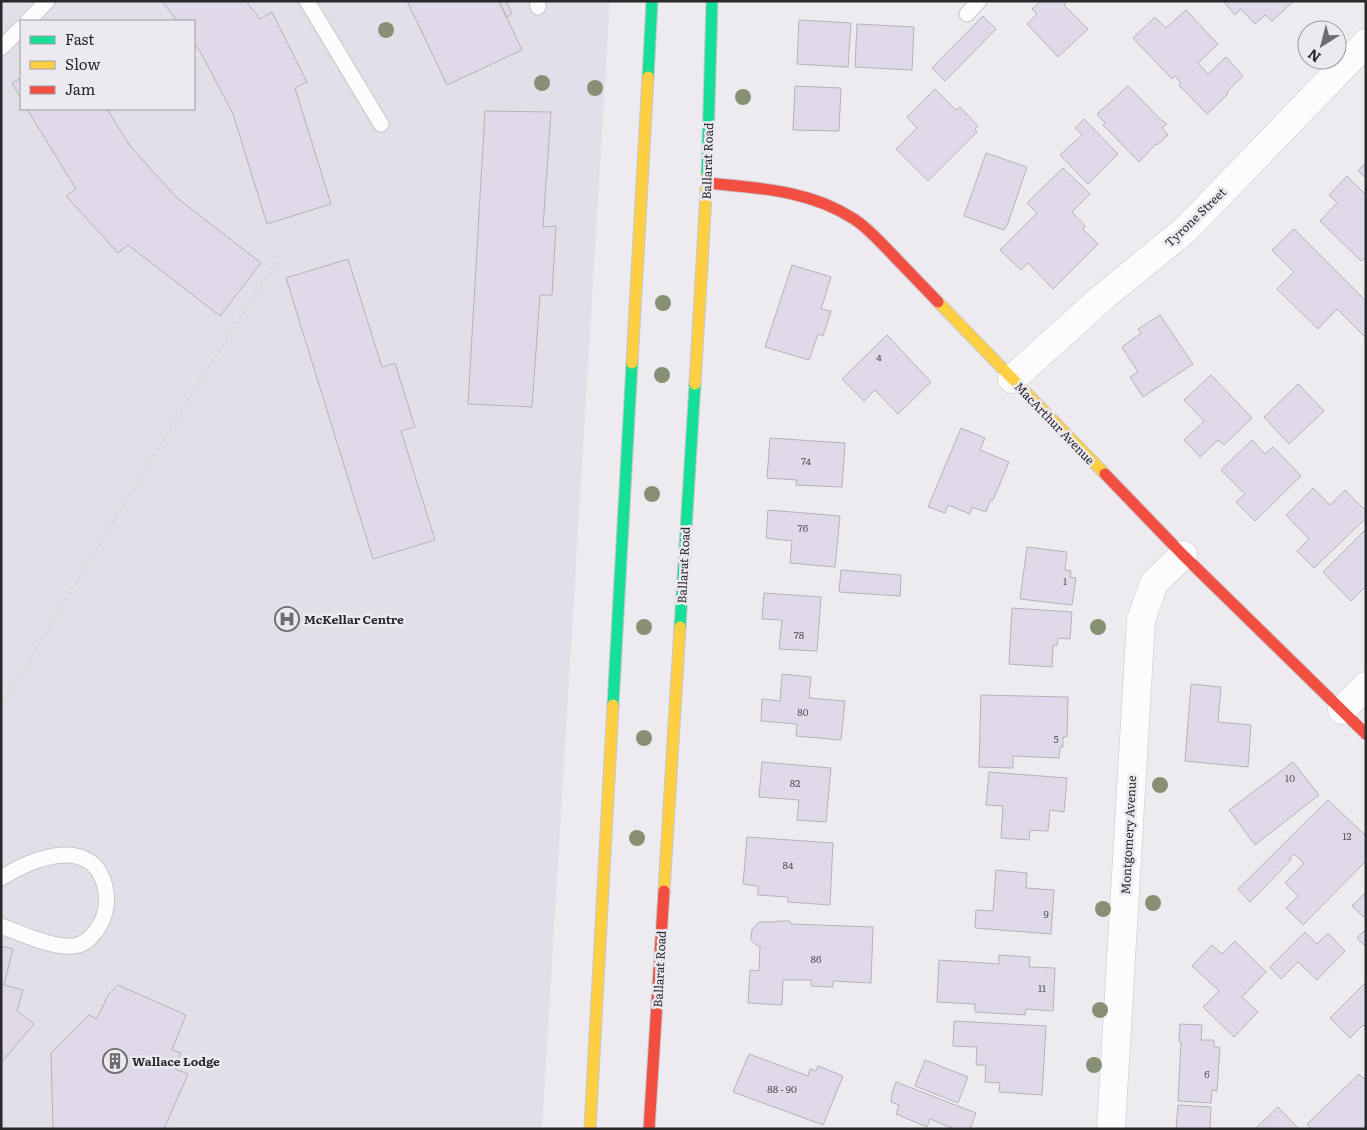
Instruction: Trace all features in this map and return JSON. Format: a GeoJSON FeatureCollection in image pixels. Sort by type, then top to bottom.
{"type":"FeatureCollection","features":[{"type":"Feature","properties":{"kind":"main road"},"geometry":{"type":"LineString","coordinates":[[590,1129],[652,1]]}},
{"type":"Feature","properties":{"kind":"main road","name":"Ballarat Road"},"geometry":{"type":"LineString","coordinates":[[649,1129],[706,182],[712,1]]}},
{"type":"Feature","properties":{"kind":"main road","name":"MacArthur Avenue"},"geometry":{"type":"LineString","coordinates":[[706,182],[770,190],[813,198],[854,219],[896,258],[1183,555],[1366,734]]}},
{"type":"Feature","properties":{"kind":"street","name":"Tyrone Street"},"geometry":{"type":"LineString","coordinates":[[1012,379],[1103,297],[1185,230],[1366,43]]}},
{"type":"Feature","properties":{"kind":"street","name":"Montgomery Avenue"},"geometry":{"type":"LineString","coordinates":[[1111,1129],[1141,620],[1154,583],[1183,555]]}},
{"type":"Feature","properties":{"kind":"street"},"geometry":{"type":"LineString","coordinates":[[1342,710],[1366,686]]}},
{"type":"Feature","properties":{"kind":"lane"},"geometry":{"type":"LineString","coordinates":[[29,20],[47,1]]}},
{"type":"Feature","properties":{"kind":"lane"},"geometry":{"type":"LineString","coordinates":[[307,1],[381,124]]}},
{"type":"Feature","properties":{"kind":"lane"},"geometry":{"type":"LineString","coordinates":[[967,14],[979,1]]}},
{"type":"Feature","properties":{"kind":"lane"},"geometry":{"type":"LineString","coordinates":[[1,48],[20,29]]}},
{"type":"Feature","properties":{"kind":"lane"},"geometry":{"type":"LineString","coordinates":[[1,878],[16,868],[45,857],[62,855],[81,857],[92,863],[100,873],[107,899],[104,916],[96,930],[86,942],[77,946],[46,942],[1,926]]}},
{"type":"Feature","properties":{"kind":"path"},"geometry":{"type":"LineString","coordinates":[[1,706],[228,335],[277,262]]}},
{"type":"Feature","properties":{"kind":"shaded area","name":"McKellar Centre"},"geometry":{"type":"Polygon","coordinates":[[[1,1],[610,1],[542,1129],[1,1129],[1,1]]]}},
{"type":"Feature","properties":{"kind":"building"},"geometry":{"type":"Polygon","coordinates":[[[162,1],[246,1],[260,19],[272,12],[307,82],[295,88],[331,204],[267,224],[233,114],[195,44],[195,20],[176,20],[162,1]]]}},
{"type":"Feature","properties":{"kind":"building"},"geometry":{"type":"Polygon","coordinates":[[[407,1],[499,1],[522,50],[447,85],[407,1]]]}},
{"type":"Feature","properties":{"kind":"building"},"geometry":{"type":"Polygon","coordinates":[[[499,1],[506,1],[512,14],[506,17],[499,1]]]}},
{"type":"Feature","properties":{"kind":"building"},"geometry":{"type":"Polygon","coordinates":[[[1041,1],[1064,1],[1066,3],[1064,5],[1088,29],[1058,57],[1027,24],[1037,14],[1032,9],[1041,1]]]}},
{"type":"Feature","properties":{"kind":"building"},"geometry":{"type":"Polygon","coordinates":[[[1223,1],[1294,1],[1272,21],[1265,15],[1255,24],[1241,9],[1235,15],[1223,1]]]}},
{"type":"Feature","properties":{"kind":"building"},"geometry":{"type":"Polygon","coordinates":[[[1186,10],[1218,44],[1198,63],[1208,74],[1226,57],[1243,76],[1207,114],[1179,85],[1181,83],[1175,76],[1172,79],[1133,38],[1155,17],[1166,28],[1186,10]]]}},
{"type":"Feature","properties":{"kind":"building"},"geometry":{"type":"Polygon","coordinates":[[[983,16],[996,29],[945,81],[932,68],[983,16]]]}},
{"type":"Feature","properties":{"kind":"building"},"geometry":{"type":"Polygon","coordinates":[[[799,20],[851,23],[848,67],[797,64],[799,20]]]}},
{"type":"Feature","properties":{"kind":"building"},"geometry":{"type":"Polygon","coordinates":[[[857,24],[914,27],[912,70],[855,67],[857,24]]]}},
{"type":"Feature","properties":{"kind":"building"},"geometry":{"type":"Polygon","coordinates":[[[20,79],[20,97],[12,83],[20,79]]]}},
{"type":"Feature","properties":{"kind":"building"},"geometry":{"type":"Polygon","coordinates":[[[795,86],[841,88],[839,131],[793,130],[795,86]]]}},
{"type":"Feature","properties":{"kind":"building"},"geometry":{"type":"Polygon","coordinates":[[[1128,86],[1167,124],[1162,128],[1168,135],[1156,144],[1139,162],[1103,125],[1105,123],[1097,114],[1128,86]]]}},
{"type":"Feature","properties":{"kind":"building"},"geometry":{"type":"Polygon","coordinates":[[[935,89],[956,110],[960,107],[978,126],[975,129],[977,132],[928,181],[896,149],[917,128],[907,117],[935,89]]]}},
{"type":"Feature","properties":{"kind":"building"},"geometry":{"type":"Polygon","coordinates":[[[28,110],[108,110],[130,146],[176,197],[261,263],[220,316],[128,245],[118,253],[66,196],[76,189],[28,110]]]}},
{"type":"Feature","properties":{"kind":"building"},"geometry":{"type":"Polygon","coordinates":[[[485,111],[551,112],[543,227],[556,226],[552,295],[540,295],[532,407],[468,404],[485,111]]]}},
{"type":"Feature","properties":{"kind":"building"},"geometry":{"type":"Polygon","coordinates":[[[1084,119],[1118,154],[1088,184],[1060,155],[1082,135],[1075,128],[1084,119]]]}},
{"type":"Feature","properties":{"kind":"building"},"geometry":{"type":"Polygon","coordinates":[[[986,153],[1027,167],[1004,230],[964,216],[986,153]]]}},
{"type":"Feature","properties":{"kind":"building"},"geometry":{"type":"Polygon","coordinates":[[[1366,162],[1366,178],[1358,171],[1366,162]]]}},
{"type":"Feature","properties":{"kind":"building"},"geometry":{"type":"Polygon","coordinates":[[[1063,168],[1090,194],[1072,212],[1085,226],[1083,229],[1098,244],[1053,289],[1028,263],[1021,270],[1000,250],[1037,213],[1027,203],[1063,168]]]}},
{"type":"Feature","properties":{"kind":"building"},"geometry":{"type":"Polygon","coordinates":[[[1347,176],[1366,195],[1366,257],[1361,261],[1320,221],[1337,203],[1329,195],[1347,176]]]}},
{"type":"Feature","properties":{"kind":"building"},"geometry":{"type":"Polygon","coordinates":[[[1294,229],[1366,301],[1366,338],[1337,309],[1318,329],[1277,289],[1294,272],[1272,250],[1294,229]]]}},
{"type":"Feature","properties":{"kind":"building"},"geometry":{"type":"Polygon","coordinates":[[[348,259],[382,367],[395,363],[415,427],[401,431],[435,540],[373,559],[286,278],[348,259]]]}},
{"type":"Feature","properties":{"kind":"building"},"geometry":{"type":"Polygon","coordinates":[[[792,265],[831,277],[821,309],[831,311],[823,336],[818,334],[809,360],[765,347],[792,265]]]}},
{"type":"Feature","properties":{"kind":"building"},"geometry":{"type":"Polygon","coordinates":[[[1160,315],[1193,364],[1143,397],[1130,377],[1138,372],[1122,347],[1141,333],[1138,329],[1160,315]]]}},
{"type":"Feature","properties":{"kind":"building"},"geometry":{"type":"Polygon","coordinates":[[[887,335],[931,382],[898,414],[875,390],[864,401],[842,379],[887,335]]]}},
{"type":"Feature","properties":{"kind":"building"},"geometry":{"type":"Polygon","coordinates":[[[1211,375],[1252,418],[1224,445],[1218,440],[1200,457],[1184,440],[1204,421],[1184,400],[1211,375]]]}},
{"type":"Feature","properties":{"kind":"building"},"geometry":{"type":"Polygon","coordinates":[[[1298,384],[1324,411],[1289,444],[1264,417],[1298,384]]]}},
{"type":"Feature","properties":{"kind":"building"},"geometry":{"type":"Polygon","coordinates":[[[961,428],[985,438],[980,450],[1009,462],[986,512],[972,507],[970,514],[948,505],[945,513],[928,507],[961,428]]]}},
{"type":"Feature","properties":{"kind":"building"},"geometry":{"type":"Polygon","coordinates":[[[770,438],[845,443],[842,487],[796,485],[797,480],[767,478],[770,438]]]}},
{"type":"Feature","properties":{"kind":"building"},"geometry":{"type":"Polygon","coordinates":[[[1252,440],[1265,454],[1273,447],[1301,476],[1255,521],[1236,502],[1245,494],[1221,470],[1252,440]]]}},
{"type":"Feature","properties":{"kind":"building"},"geometry":{"type":"Polygon","coordinates":[[[1313,488],[1330,505],[1345,490],[1366,511],[1366,518],[1314,568],[1297,551],[1309,539],[1286,515],[1313,488]]]}},
{"type":"Feature","properties":{"kind":"building"},"geometry":{"type":"Polygon","coordinates":[[[768,510],[840,516],[835,567],[790,563],[792,541],[766,538],[768,510]]]}},
{"type":"Feature","properties":{"kind":"building"},"geometry":{"type":"Polygon","coordinates":[[[1366,529],[1366,586],[1351,601],[1323,572],[1366,529]]]}},
{"type":"Feature","properties":{"kind":"building"},"geometry":{"type":"Polygon","coordinates":[[[1027,547],[1067,552],[1065,570],[1071,571],[1070,577],[1076,578],[1072,605],[1020,599],[1027,547]]]}},
{"type":"Feature","properties":{"kind":"building"},"geometry":{"type":"Polygon","coordinates":[[[841,570],[901,575],[900,596],[839,592],[841,570]]]}},
{"type":"Feature","properties":{"kind":"building"},"geometry":{"type":"Polygon","coordinates":[[[764,593],[821,597],[817,651],[779,649],[782,620],[762,619],[764,593]]]}},
{"type":"Feature","properties":{"kind":"building"},"geometry":{"type":"Polygon","coordinates":[[[1012,608],[1072,612],[1070,639],[1058,638],[1057,646],[1053,645],[1052,667],[1009,664],[1012,608]]]}},
{"type":"Feature","properties":{"kind":"building"},"geometry":{"type":"Polygon","coordinates":[[[782,674],[811,677],[809,698],[845,701],[841,740],[796,736],[797,724],[761,721],[762,699],[780,701],[782,674]]]}},
{"type":"Feature","properties":{"kind":"building"},"geometry":{"type":"Polygon","coordinates":[[[1191,684],[1221,687],[1218,722],[1251,725],[1248,767],[1185,761],[1191,684]]]}},
{"type":"Feature","properties":{"kind":"building"},"geometry":{"type":"Polygon","coordinates":[[[981,695],[1068,697],[1067,737],[1063,737],[1063,747],[1060,747],[1059,758],[1013,756],[1013,768],[979,767],[981,695]]]}},
{"type":"Feature","properties":{"kind":"building"},"geometry":{"type":"Polygon","coordinates":[[[762,762],[831,768],[826,822],[797,820],[799,800],[759,797],[762,762]]]}},
{"type":"Feature","properties":{"kind":"building"},"geometry":{"type":"Polygon","coordinates":[[[1293,762],[1319,795],[1255,845],[1229,810],[1293,762]]]}},
{"type":"Feature","properties":{"kind":"building"},"geometry":{"type":"Polygon","coordinates":[[[989,772],[1067,778],[1064,812],[1050,810],[1048,831],[1030,830],[1029,840],[1001,838],[1003,806],[986,805],[989,772]]]}},
{"type":"Feature","properties":{"kind":"building"},"geometry":{"type":"Polygon","coordinates":[[[1328,800],[1366,836],[1366,861],[1303,925],[1286,908],[1298,896],[1285,883],[1304,863],[1294,854],[1290,858],[1291,860],[1250,902],[1238,889],[1328,800]]]}},
{"type":"Feature","properties":{"kind":"building"},"geometry":{"type":"Polygon","coordinates":[[[747,837],[833,843],[830,905],[788,902],[788,897],[758,895],[758,886],[743,884],[747,837]]]}},
{"type":"Feature","properties":{"kind":"building"},"geometry":{"type":"Polygon","coordinates":[[[996,870],[1027,873],[1026,888],[1054,890],[1051,934],[975,928],[976,910],[993,911],[996,870]]]}},
{"type":"Feature","properties":{"kind":"building"},"geometry":{"type":"Polygon","coordinates":[[[1366,892],[1366,919],[1352,906],[1366,892]]]}},
{"type":"Feature","properties":{"kind":"building"},"geometry":{"type":"Polygon","coordinates":[[[790,921],[791,924],[873,927],[871,983],[833,981],[833,987],[811,986],[811,980],[783,980],[782,1005],[748,1003],[750,970],[759,971],[760,946],[751,940],[752,929],[759,922],[790,921]]]}},
{"type":"Feature","properties":{"kind":"building"},"geometry":{"type":"Polygon","coordinates":[[[1366,929],[1366,947],[1357,938],[1366,929]]]}},
{"type":"Feature","properties":{"kind":"building"},"geometry":{"type":"Polygon","coordinates":[[[1305,932],[1317,944],[1328,933],[1345,951],[1317,980],[1298,962],[1281,979],[1270,967],[1305,932]]]}},
{"type":"Feature","properties":{"kind":"building"},"geometry":{"type":"Polygon","coordinates":[[[1235,941],[1266,972],[1242,997],[1258,1012],[1234,1037],[1203,1007],[1219,991],[1192,966],[1212,945],[1222,954],[1235,941]]]}},
{"type":"Feature","properties":{"kind":"building"},"geometry":{"type":"Polygon","coordinates":[[[1,946],[13,949],[4,985],[23,990],[17,1011],[34,1024],[1,1063],[1,946]]]}},
{"type":"Feature","properties":{"kind":"building"},"geometry":{"type":"Polygon","coordinates":[[[999,955],[1030,957],[1029,967],[1055,968],[1053,1011],[1026,1009],[1025,1015],[975,1012],[975,1004],[937,1002],[939,960],[999,964],[999,955]]]}},
{"type":"Feature","properties":{"kind":"building"},"geometry":{"type":"Polygon","coordinates":[[[1364,984],[1366,985],[1366,1028],[1363,1025],[1350,1038],[1330,1018],[1364,984]]]}},
{"type":"Feature","properties":{"kind":"building","name":"Wallace Lodge"},"geometry":{"type":"Polygon","coordinates":[[[118,985],[186,1015],[172,1050],[181,1053],[175,1069],[188,1074],[164,1129],[53,1129],[51,1053],[89,1015],[97,1019],[108,995],[118,985]]]}},
{"type":"Feature","properties":{"kind":"building"},"geometry":{"type":"Polygon","coordinates":[[[954,1021],[1046,1026],[1042,1095],[999,1092],[1000,1083],[985,1082],[986,1065],[976,1065],[977,1047],[953,1046],[954,1021]]]}},
{"type":"Feature","properties":{"kind":"building"},"geometry":{"type":"Polygon","coordinates":[[[1180,1024],[1202,1025],[1201,1040],[1214,1040],[1214,1047],[1220,1047],[1217,1091],[1212,1090],[1211,1103],[1178,1101],[1180,1024]]]}},
{"type":"Feature","properties":{"kind":"building"},"geometry":{"type":"Polygon","coordinates":[[[749,1054],[808,1076],[810,1069],[816,1071],[818,1066],[843,1076],[823,1125],[733,1092],[749,1054]]]}},
{"type":"Feature","properties":{"kind":"building"},"geometry":{"type":"Polygon","coordinates":[[[925,1060],[968,1077],[958,1103],[915,1086],[925,1060]]]}},
{"type":"Feature","properties":{"kind":"building"},"geometry":{"type":"Polygon","coordinates":[[[1359,1074],[1366,1081],[1366,1129],[1311,1129],[1307,1124],[1359,1074]]]}},
{"type":"Feature","properties":{"kind":"building"},"geometry":{"type":"Polygon","coordinates":[[[896,1082],[976,1113],[970,1129],[954,1129],[930,1119],[927,1127],[896,1114],[899,1105],[891,1102],[896,1082]]]}},
{"type":"Feature","properties":{"kind":"building"},"geometry":{"type":"Polygon","coordinates":[[[1178,1105],[1211,1107],[1210,1129],[1176,1129],[1178,1105]]]}},
{"type":"Feature","properties":{"kind":"building"},"geometry":{"type":"Polygon","coordinates":[[[1278,1107],[1299,1129],[1258,1129],[1257,1127],[1278,1107]]]}},
{"type":"Feature","properties":{"kind":"traffic: fast"},"geometry":{"type":"LineString","coordinates":[[648,77],[652,1]]}},
{"type":"Feature","properties":{"kind":"traffic: fast"},"geometry":{"type":"LineString","coordinates":[[707,177],[712,1]]}},
{"type":"Feature","properties":{"kind":"traffic: fast"},"geometry":{"type":"LineString","coordinates":[[613,705],[632,363]]}},
{"type":"Feature","properties":{"kind":"traffic: fast"},"geometry":{"type":"LineString","coordinates":[[680,627],[695,384]]}},
{"type":"Feature","properties":{"kind":"traffic: slow"},"geometry":{"type":"LineString","coordinates":[[632,363],[648,77]]}},
{"type":"Feature","properties":{"kind":"traffic: slow"},"geometry":{"type":"LineString","coordinates":[[695,384],[707,177]]}},
{"type":"Feature","properties":{"kind":"traffic: slow"},"geometry":{"type":"LineString","coordinates":[[938,302],[1105,474]]}},
{"type":"Feature","properties":{"kind":"traffic: slow"},"geometry":{"type":"LineString","coordinates":[[664,891],[680,627]]}},
{"type":"Feature","properties":{"kind":"traffic: slow"},"geometry":{"type":"LineString","coordinates":[[590,1129],[613,705]]}},
{"type":"Feature","properties":{"kind":"traffic: jam"},"geometry":{"type":"LineString","coordinates":[[707,183],[783,192],[802,196],[837,209],[869,230],[938,302]]}},
{"type":"Feature","properties":{"kind":"traffic: jam"},"geometry":{"type":"LineString","coordinates":[[1105,474],[1183,555],[1366,734]]}},
{"type":"Feature","properties":{"kind":"traffic: jam"},"geometry":{"type":"LineString","coordinates":[[649,1129],[664,891]]}},
{"type":"Feature","properties":{"kind":"place","name":"McKellar Centre"},"geometry":{"type":"Point","coordinates":[287,619]}},
{"type":"Feature","properties":{"kind":"place","name":"Wallace Lodge"},"geometry":{"type":"Point","coordinates":[115,1061]}}]}
